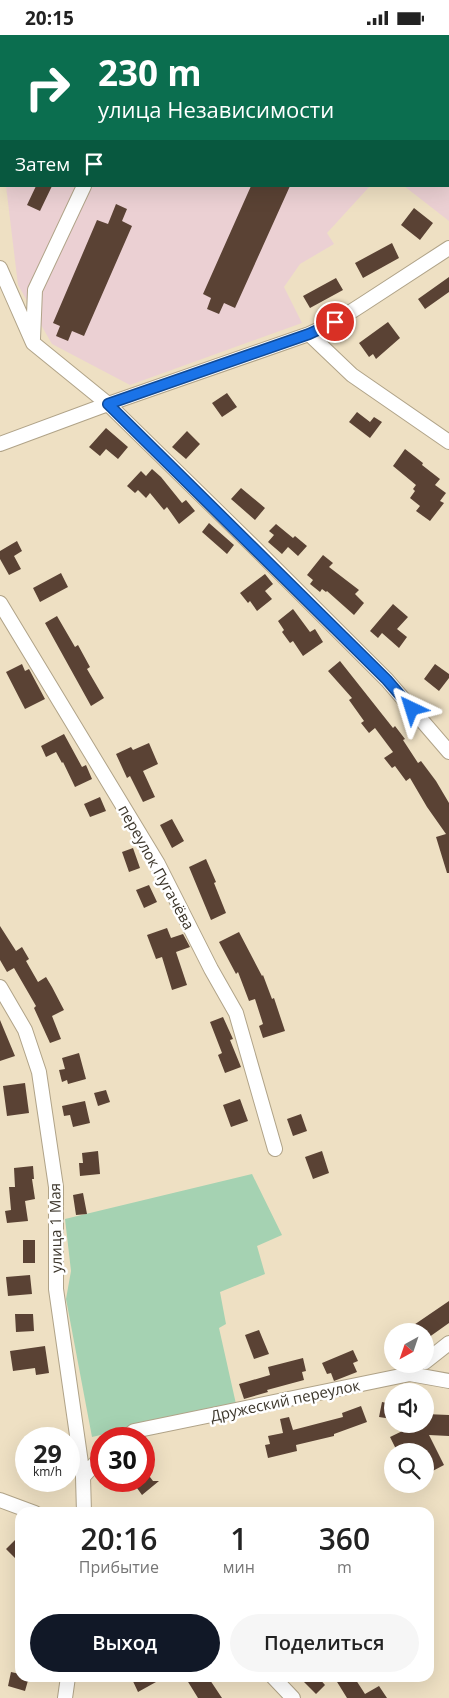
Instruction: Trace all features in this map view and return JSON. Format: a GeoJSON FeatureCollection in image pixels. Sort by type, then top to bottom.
{"type":"FeatureCollection","features":[{"type":"Feature","properties":{"kind":"street"},"geometry":{"type":"LineString","coordinates":[[32,343],[35,290],[84,187]]}},
{"type":"Feature","properties":{"kind":"street"},"geometry":{"type":"LineString","coordinates":[[0,444],[309,334],[356,309],[449,248]]}},
{"type":"Feature","properties":{"kind":"street"},"geometry":{"type":"LineString","coordinates":[[0,268],[32,343],[108,404],[387,680],[449,752]]}},
{"type":"Feature","properties":{"kind":"street"},"geometry":{"type":"LineString","coordinates":[[309,334],[352,375],[449,442]]}},
{"type":"Feature","properties":{"kind":"street","name":"переулок Пугачёва"},"geometry":{"type":"LineString","coordinates":[[0,603],[158,863],[211,969],[236,1013],[275,1149]]}},
{"type":"Feature","properties":{"kind":"street","name":"улица 1 Мая"},"geometry":{"type":"LineString","coordinates":[[0,987],[25,1030],[40,1072],[56,1187],[56,1289],[83,1477]]}},
{"type":"Feature","properties":{"kind":"street"},"geometry":{"type":"LineString","coordinates":[[434,1355],[449,1343]]}},
{"type":"Feature","properties":{"kind":"street","name":"Дружеский переулок"},"geometry":{"type":"LineString","coordinates":[[153,1427],[410,1374],[449,1381]]}},
{"type":"Feature","properties":{"kind":"street"},"geometry":{"type":"LineString","coordinates":[[84,1507],[83,1477],[90,1469]]}},
{"type":"Feature","properties":{"kind":"street"},"geometry":{"type":"LineString","coordinates":[[0,1500],[19,1507]]}},
{"type":"Feature","properties":{"kind":"street"},"geometry":{"type":"LineString","coordinates":[[66,1698],[68,1682]]}},
{"type":"Feature","properties":{"kind":"street"},"geometry":{"type":"LineString","coordinates":[[278,1682],[293,1698]]}},
{"type":"Feature","properties":{"kind":"shaded area"},"geometry":{"type":"Polygon","coordinates":[[[6,187],[369,187],[327,233],[334,244],[300,264],[284,287],[302,323],[130,385],[52,344],[18,285],[6,187]]]}},
{"type":"Feature","properties":{"kind":"shaded area"},"geometry":{"type":"Polygon","coordinates":[[[405,187],[449,187],[449,221],[405,187]]]}},
{"type":"Feature","properties":{"kind":"green space"},"geometry":{"type":"Polygon","coordinates":[[[252,1174],[282,1235],[257,1246],[265,1274],[220,1292],[226,1324],[219,1328],[236,1404],[136,1427],[90,1427],[66,1299],[71,1271],[65,1219],[252,1174]]]}},
{"type":"Feature","properties":{"kind":"building"},"geometry":{"type":"Polygon","coordinates":[[[36,187],[52,187],[40,211],[27,205],[36,187]]]}},
{"type":"Feature","properties":{"kind":"building"},"geometry":{"type":"Polygon","coordinates":[[[251,187],[290,187],[235,308],[224,303],[219,314],[207,309],[211,298],[203,294],[251,187]]]}},
{"type":"Feature","properties":{"kind":"building"},"geometry":{"type":"Polygon","coordinates":[[[116,204],[127,209],[122,221],[132,226],[84,336],[72,331],[68,341],[56,336],[60,326],[53,323],[97,220],[108,224],[116,204]]]}},
{"type":"Feature","properties":{"kind":"building"},"geometry":{"type":"Polygon","coordinates":[[[414,208],[433,223],[420,240],[401,225],[414,208]]]}},
{"type":"Feature","properties":{"kind":"building"},"geometry":{"type":"Polygon","coordinates":[[[392,243],[399,258],[363,278],[355,263],[392,243]]]}},
{"type":"Feature","properties":{"kind":"building"},"geometry":{"type":"Polygon","coordinates":[[[449,277],[449,292],[425,309],[418,299],[449,277]]]}},
{"type":"Feature","properties":{"kind":"building"},"geometry":{"type":"Polygon","coordinates":[[[336,278],[343,290],[310,308],[303,296],[336,278]]]}},
{"type":"Feature","properties":{"kind":"building"},"geometry":{"type":"Polygon","coordinates":[[[388,322],[400,338],[376,359],[373,354],[369,357],[359,343],[388,322]]]}},
{"type":"Feature","properties":{"kind":"building"},"geometry":{"type":"Polygon","coordinates":[[[227,393],[237,407],[222,417],[212,403],[227,393]]]}},
{"type":"Feature","properties":{"kind":"building"},"geometry":{"type":"Polygon","coordinates":[[[357,412],[370,422],[374,417],[382,422],[370,438],[349,422],[357,412]]]}},
{"type":"Feature","properties":{"kind":"building"},"geometry":{"type":"Polygon","coordinates":[[[106,428],[128,447],[118,459],[106,449],[100,456],[89,447],[106,428]]]}},
{"type":"Feature","properties":{"kind":"building"},"geometry":{"type":"Polygon","coordinates":[[[187,431],[200,444],[186,459],[172,447],[187,431]]]}},
{"type":"Feature","properties":{"kind":"building"},"geometry":{"type":"Polygon","coordinates":[[[405,449],[440,479],[435,485],[446,493],[440,501],[444,503],[430,521],[416,511],[420,506],[410,498],[415,491],[413,489],[416,485],[393,466],[405,449]]]}},
{"type":"Feature","properties":{"kind":"building"},"geometry":{"type":"Polygon","coordinates":[[[152,469],[182,503],[186,500],[195,511],[179,524],[167,507],[164,510],[150,493],[146,498],[138,490],[135,493],[127,486],[141,471],[146,476],[152,469]]]}},
{"type":"Feature","properties":{"kind":"building"},"geometry":{"type":"Polygon","coordinates":[[[241,488],[265,508],[255,520],[231,499],[241,488]]]}},
{"type":"Feature","properties":{"kind":"building"},"geometry":{"type":"Polygon","coordinates":[[[209,523],[234,545],[227,554],[202,532],[209,523]]]}},
{"type":"Feature","properties":{"kind":"building"},"geometry":{"type":"Polygon","coordinates":[[[276,524],[293,538],[295,536],[307,546],[298,556],[288,547],[282,554],[268,542],[274,535],[269,531],[276,524]]]}},
{"type":"Feature","properties":{"kind":"building"},"geometry":{"type":"Polygon","coordinates":[[[17,541],[22,551],[14,556],[21,569],[9,575],[0,559],[0,551],[17,541]]]}},
{"type":"Feature","properties":{"kind":"building"},"geometry":{"type":"Polygon","coordinates":[[[323,555],[333,563],[329,567],[359,590],[355,594],[364,603],[354,615],[327,591],[322,589],[320,592],[310,584],[313,580],[307,575],[323,555]]]}},
{"type":"Feature","properties":{"kind":"building"},"geometry":{"type":"Polygon","coordinates":[[[61,573],[68,587],[40,602],[33,588],[61,573]]]}},
{"type":"Feature","properties":{"kind":"building"},"geometry":{"type":"Polygon","coordinates":[[[265,574],[273,584],[265,591],[272,599],[257,611],[250,601],[248,603],[240,593],[265,574]]]}},
{"type":"Feature","properties":{"kind":"building"},"geometry":{"type":"Polygon","coordinates":[[[393,604],[408,617],[397,629],[407,637],[399,648],[382,633],[378,638],[370,631],[393,604]]]}},
{"type":"Feature","properties":{"kind":"building"},"geometry":{"type":"Polygon","coordinates":[[[293,609],[310,632],[315,629],[323,642],[303,656],[293,641],[290,643],[282,632],[284,630],[278,621],[293,609]]]}},
{"type":"Feature","properties":{"kind":"building"},"geometry":{"type":"Polygon","coordinates":[[[57,616],[75,647],[78,645],[90,667],[87,669],[104,698],[91,706],[45,623],[57,616]]]}},
{"type":"Feature","properties":{"kind":"building"},"geometry":{"type":"Polygon","coordinates":[[[340,661],[393,728],[395,726],[405,739],[403,740],[418,763],[421,761],[449,803],[449,873],[447,873],[436,837],[446,834],[410,778],[406,781],[395,766],[392,768],[384,758],[393,752],[375,728],[369,733],[361,723],[364,721],[349,700],[352,698],[328,671],[340,661]]]}},
{"type":"Feature","properties":{"kind":"building"},"geometry":{"type":"Polygon","coordinates":[[[22,664],[25,671],[29,669],[45,699],[25,709],[6,672],[22,664]]]}},
{"type":"Feature","properties":{"kind":"building"},"geometry":{"type":"Polygon","coordinates":[[[435,664],[449,674],[449,678],[439,691],[424,679],[435,664]]]}},
{"type":"Feature","properties":{"kind":"building"},"geometry":{"type":"Polygon","coordinates":[[[64,734],[82,767],[86,765],[92,779],[75,787],[56,752],[46,757],[41,746],[64,734]]]}},
{"type":"Feature","properties":{"kind":"building"},"geometry":{"type":"Polygon","coordinates":[[[149,743],[158,764],[143,771],[155,797],[143,802],[130,776],[127,778],[116,754],[131,747],[133,750],[149,743]]]}},
{"type":"Feature","properties":{"kind":"building"},"geometry":{"type":"Polygon","coordinates":[[[100,797],[106,811],[90,817],[84,804],[100,797]]]}},
{"type":"Feature","properties":{"kind":"building"},"geometry":{"type":"Polygon","coordinates":[[[172,819],[184,841],[172,848],[160,825],[172,819]]]}},
{"type":"Feature","properties":{"kind":"building"},"geometry":{"type":"Polygon","coordinates":[[[133,848],[140,868],[129,872],[122,852],[133,848]]]}},
{"type":"Feature","properties":{"kind":"building"},"geometry":{"type":"Polygon","coordinates":[[[206,859],[226,913],[211,920],[189,867],[206,859]]]}},
{"type":"Feature","properties":{"kind":"building"},"geometry":{"type":"Polygon","coordinates":[[[149,885],[157,902],[144,908],[136,890],[149,885]]]}},
{"type":"Feature","properties":{"kind":"building"},"geometry":{"type":"Polygon","coordinates":[[[0,926],[16,951],[22,947],[29,959],[26,961],[38,982],[46,977],[52,987],[64,1010],[52,1016],[61,1039],[50,1043],[34,1008],[36,1006],[14,968],[7,972],[0,960],[0,926]]]}},
{"type":"Feature","properties":{"kind":"building"},"geometry":{"type":"Polygon","coordinates":[[[167,928],[171,938],[183,934],[190,947],[176,952],[187,985],[172,990],[162,957],[156,959],[147,935],[167,928]]]}},
{"type":"Feature","properties":{"kind":"building"},"geometry":{"type":"Polygon","coordinates":[[[239,932],[263,975],[272,999],[274,998],[285,1031],[263,1038],[259,1026],[263,1024],[255,999],[249,1001],[238,972],[236,974],[219,942],[239,932]]]}},
{"type":"Feature","properties":{"kind":"building"},"geometry":{"type":"Polygon","coordinates":[[[223,1017],[233,1039],[230,1040],[241,1067],[225,1073],[218,1055],[222,1053],[210,1022],[223,1017]]]}},
{"type":"Feature","properties":{"kind":"building"},"geometry":{"type":"Polygon","coordinates":[[[0,1020],[15,1056],[0,1061],[0,1020]]]}},
{"type":"Feature","properties":{"kind":"building"},"geometry":{"type":"Polygon","coordinates":[[[79,1053],[86,1079],[68,1084],[67,1080],[62,1082],[59,1070],[65,1069],[62,1058],[79,1053]]]}},
{"type":"Feature","properties":{"kind":"building"},"geometry":{"type":"Polygon","coordinates":[[[25,1083],[29,1113],[7,1116],[3,1086],[25,1083]]]}},
{"type":"Feature","properties":{"kind":"building"},"geometry":{"type":"Polygon","coordinates":[[[106,1090],[110,1102],[98,1106],[94,1093],[106,1090]]]}},
{"type":"Feature","properties":{"kind":"building"},"geometry":{"type":"Polygon","coordinates":[[[240,1099],[248,1121],[231,1127],[223,1105],[240,1099]]]}},
{"type":"Feature","properties":{"kind":"building"},"geometry":{"type":"Polygon","coordinates":[[[85,1101],[90,1123],[73,1127],[70,1115],[64,1116],[62,1106],[85,1101]]]}},
{"type":"Feature","properties":{"kind":"building"},"geometry":{"type":"Polygon","coordinates":[[[301,1114],[307,1131],[293,1136],[287,1119],[301,1114]]]}},
{"type":"Feature","properties":{"kind":"building"},"geometry":{"type":"Polygon","coordinates":[[[98,1151],[100,1174],[80,1176],[79,1163],[83,1163],[82,1153],[98,1151]]]}},
{"type":"Feature","properties":{"kind":"building"},"geometry":{"type":"Polygon","coordinates":[[[322,1151],[329,1173],[313,1179],[305,1157],[322,1151]]]}},
{"type":"Feature","properties":{"kind":"building"},"geometry":{"type":"Polygon","coordinates":[[[33,1166],[34,1179],[32,1179],[35,1199],[25,1201],[28,1221],[7,1223],[5,1211],[11,1210],[9,1187],[15,1187],[14,1168],[33,1166]]]}},
{"type":"Feature","properties":{"kind":"building"},"geometry":{"type":"Polygon","coordinates":[[[83,1193],[87,1214],[76,1215],[73,1195],[83,1193]]]}},
{"type":"Feature","properties":{"kind":"building"},"geometry":{"type":"Polygon","coordinates":[[[23,1240],[35,1240],[35,1263],[23,1263],[23,1240]]]}},
{"type":"Feature","properties":{"kind":"building"},"geometry":{"type":"Polygon","coordinates":[[[30,1275],[32,1294],[8,1296],[6,1277],[30,1275]]]}},
{"type":"Feature","properties":{"kind":"building"},"geometry":{"type":"Polygon","coordinates":[[[449,1301],[449,1323],[434,1334],[434,1323],[417,1323],[449,1301]]]}},
{"type":"Feature","properties":{"kind":"building"},"geometry":{"type":"Polygon","coordinates":[[[15,1314],[33,1314],[34,1331],[16,1332],[15,1314]]]}},
{"type":"Feature","properties":{"kind":"building"},"geometry":{"type":"Polygon","coordinates":[[[259,1330],[269,1354],[254,1359],[245,1335],[259,1330]]]}},
{"type":"Feature","properties":{"kind":"building"},"geometry":{"type":"Polygon","coordinates":[[[45,1346],[49,1373],[36,1375],[35,1368],[13,1371],[10,1351],[45,1346]]]}},
{"type":"Feature","properties":{"kind":"building"},"geometry":{"type":"Polygon","coordinates":[[[353,1350],[358,1361],[353,1363],[357,1372],[334,1381],[331,1373],[327,1374],[322,1363],[353,1350]]]}},
{"type":"Feature","properties":{"kind":"building"},"geometry":{"type":"Polygon","coordinates":[[[303,1358],[306,1371],[302,1372],[304,1380],[267,1390],[268,1392],[244,1399],[239,1384],[270,1375],[268,1367],[303,1358]]]}},
{"type":"Feature","properties":{"kind":"building"},"geometry":{"type":"Polygon","coordinates":[[[382,1402],[384,1402],[384,1418],[379,1417],[382,1402]]]}},
{"type":"Feature","properties":{"kind":"building"},"geometry":{"type":"Polygon","coordinates":[[[361,1406],[367,1422],[334,1434],[334,1436],[296,1445],[297,1451],[268,1458],[265,1445],[270,1444],[268,1436],[283,1433],[280,1419],[289,1417],[293,1430],[343,1417],[342,1413],[361,1406]]]}},
{"type":"Feature","properties":{"kind":"building"},"geometry":{"type":"Polygon","coordinates":[[[434,1414],[449,1415],[449,1436],[429,1435],[433,1443],[393,1443],[390,1437],[398,1433],[434,1433],[434,1414]]]}},
{"type":"Feature","properties":{"kind":"building"},"geometry":{"type":"Polygon","coordinates":[[[434,1445],[444,1465],[434,1470],[434,1445]]]}},
{"type":"Feature","properties":{"kind":"building"},"geometry":{"type":"Polygon","coordinates":[[[15,1540],[15,1558],[6,1549],[15,1540]]]}},
{"type":"Feature","properties":{"kind":"building"},"geometry":{"type":"Polygon","coordinates":[[[11,1672],[15,1673],[15,1682],[28,1682],[25,1691],[8,1686],[11,1672]]]}},
{"type":"Feature","properties":{"kind":"building"},"geometry":{"type":"Polygon","coordinates":[[[133,1682],[156,1682],[138,1692],[133,1682]]]}},
{"type":"Feature","properties":{"kind":"building"},"geometry":{"type":"Polygon","coordinates":[[[188,1682],[211,1682],[222,1698],[198,1698],[188,1682]]]}},
{"type":"Feature","properties":{"kind":"building"},"geometry":{"type":"Polygon","coordinates":[[[304,1682],[322,1682],[325,1685],[316,1694],[304,1682]]]}},
{"type":"Feature","properties":{"kind":"building"},"geometry":{"type":"Polygon","coordinates":[[[337,1682],[357,1682],[365,1694],[379,1686],[387,1698],[347,1698],[337,1682]]]}},
{"type":"Feature","properties":{"kind":"route"},"geometry":{"type":"LineString","coordinates":[[335,322],[309,334],[108,404],[387,680],[412,709]]}}]}
